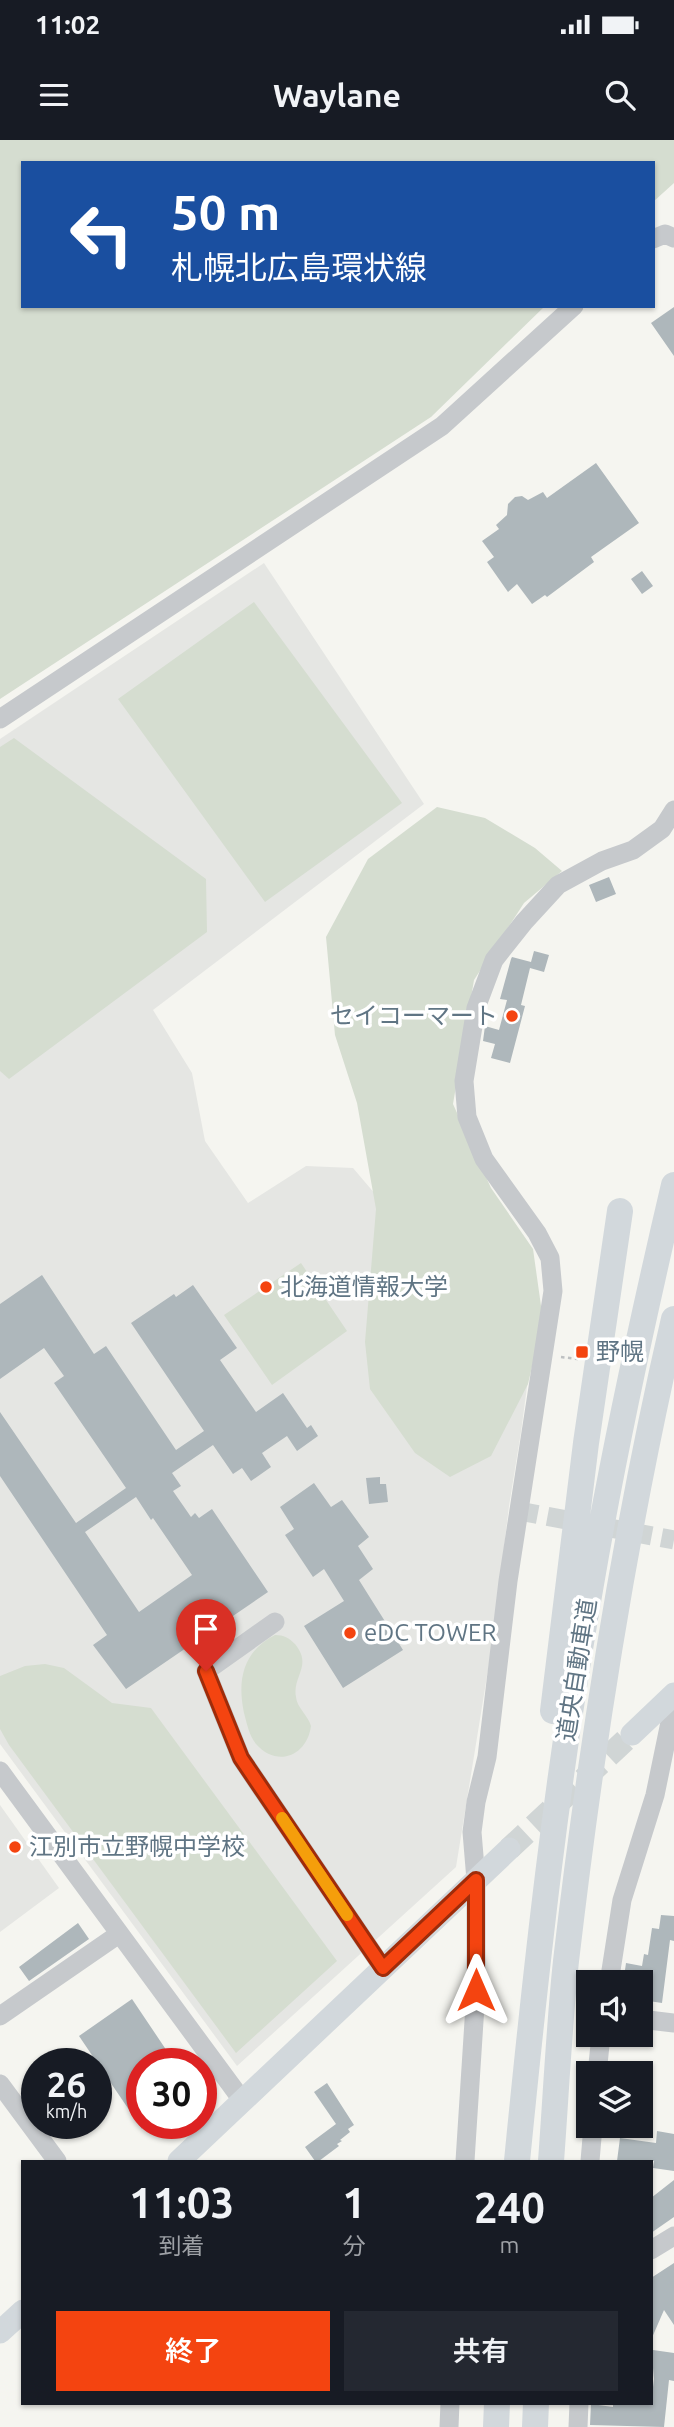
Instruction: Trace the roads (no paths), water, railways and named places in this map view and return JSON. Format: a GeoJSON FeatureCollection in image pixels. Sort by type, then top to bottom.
{"type":"FeatureCollection","features":[{"type":"Feature","properties":{"kind":"highway","name":"道央自動車道"},"geometry":{"type":"LineString","coordinates":[[517,2160],[567,1733],[590,1585],[636,1346],[674,1185]]}},
{"type":"Feature","properties":{"kind":"highway"},"geometry":{"type":"LineString","coordinates":[[531,2024],[551,1731],[586,1443],[621,1212]]}},
{"type":"Feature","properties":{"kind":"highway","name":"道央自動車道"},"geometry":{"type":"LineString","coordinates":[[551,2160],[566,1962],[594,1748],[628,1548],[674,1319]]}},
{"type":"Feature","properties":{"kind":"highway"},"geometry":{"type":"LineString","coordinates":[[628,1548],[674,1393]]}},
{"type":"Feature","properties":{"kind":"highway"},"geometry":{"type":"LineString","coordinates":[[496,2427],[497,2405]]}},
{"type":"Feature","properties":{"kind":"highway"},"geometry":{"type":"LineString","coordinates":[[535,2427],[536,2405]]}},
{"type":"Feature","properties":{"kind":"main road"},"geometry":{"type":"LineString","coordinates":[[632,1734],[674,1694]]}},
{"type":"Feature","properties":{"kind":"main road"},"geometry":{"type":"LineString","coordinates":[[181,2160],[509,1849]]}},
{"type":"Feature","properties":{"kind":"main road"},"geometry":{"type":"LineString","coordinates":[[0,2332],[21,2313]]}},
{"type":"Feature","properties":{"kind":"street"},"geometry":{"type":"LineString","coordinates":[[655,238],[665,234],[674,238]]}},
{"type":"Feature","properties":{"kind":"street"},"geometry":{"type":"LineString","coordinates":[[0,719],[442,426],[572,308]]}},
{"type":"Feature","properties":{"kind":"street"},"geometry":{"type":"LineString","coordinates":[[465,2160],[476,1990],[476,1880],[472,1832],[487,1757],[508,1581],[553,1291],[550,1258],[537,1233],[484,1158],[467,1116],[464,1082],[476,1008],[494,960],[558,885],[602,861],[633,850],[662,829],[674,810]]}},
{"type":"Feature","properties":{"kind":"street"},"geometry":{"type":"LineString","coordinates":[[275,1622],[206,1671],[241,1758],[383,1968]]}},
{"type":"Feature","properties":{"kind":"street"},"geometry":{"type":"LineString","coordinates":[[612,1970],[622,1900],[655,1795],[674,1703]]}},
{"type":"Feature","properties":{"kind":"street"},"geometry":{"type":"LineString","coordinates":[[0,1771],[242,2100]]}},
{"type":"Feature","properties":{"kind":"street"},"geometry":{"type":"LineString","coordinates":[[0,2016],[119,1934]]}},
{"type":"Feature","properties":{"kind":"street"},"geometry":{"type":"LineString","coordinates":[[653,2021],[674,2023]]}},
{"type":"Feature","properties":{"kind":"street"},"geometry":{"type":"LineString","coordinates":[[0,2084],[56,2160]]}},
{"type":"Feature","properties":{"kind":"street"},"geometry":{"type":"LineString","coordinates":[[590,2160],[592,2138]]}},
{"type":"Feature","properties":{"kind":"street"},"geometry":{"type":"LineString","coordinates":[[653,2249],[674,2236]]}},
{"type":"Feature","properties":{"kind":"street"},"geometry":{"type":"LineString","coordinates":[[449,2427],[450,2405]]}},
{"type":"Feature","properties":{"kind":"street"},"geometry":{"type":"LineString","coordinates":[[578,2427],[579,2405]]}},
{"type":"Feature","properties":{"kind":"tunnel"},"geometry":{"type":"LineString","coordinates":[[519,1511],[674,1540]]}},
{"type":"Feature","properties":{"kind":"tunnel"},"geometry":{"type":"LineString","coordinates":[[509,1849],[632,1734]]}},
{"type":"Feature","properties":{"kind":"place","name":"セイコーマート"},"geometry":{"type":"Point","coordinates":[512,1016]}},
{"type":"Feature","properties":{"kind":"place","name":"北海道情報大学"},"geometry":{"type":"Point","coordinates":[266,1287]}},
{"type":"Feature","properties":{"kind":"place","name":"野幌"},"geometry":{"type":"Point","coordinates":[582,1352]}},
{"type":"Feature","properties":{"kind":"place","name":"eDC TOWER"},"geometry":{"type":"Point","coordinates":[350,1633]}},
{"type":"Feature","properties":{"kind":"place","name":"江別市立野幌中学校"},"geometry":{"type":"Point","coordinates":[15,1847]}}]}
